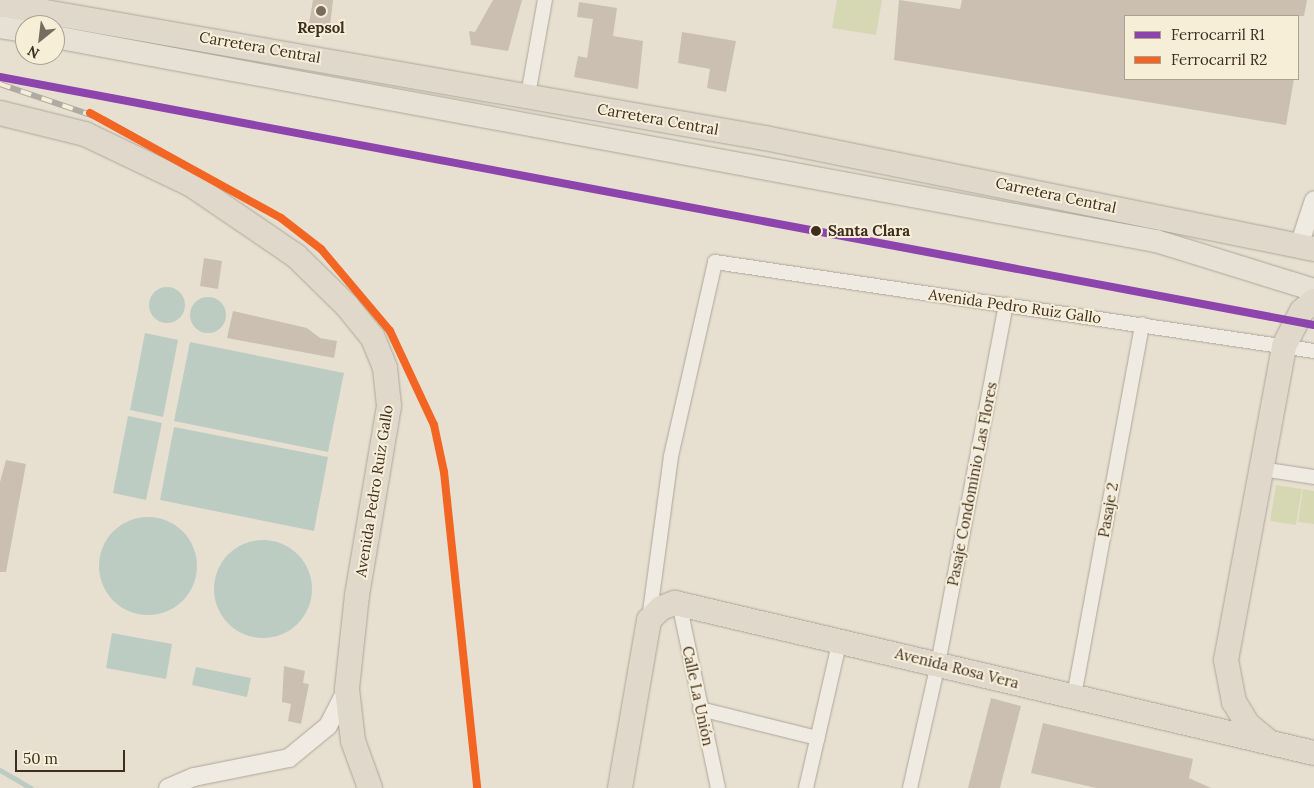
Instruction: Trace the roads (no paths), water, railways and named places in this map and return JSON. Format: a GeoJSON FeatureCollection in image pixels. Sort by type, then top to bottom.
{"type":"FeatureCollection","features":[{"type":"Feature","properties":{"kind":"highway","name":"Carretera Central"},"geometry":{"type":"LineString","coordinates":[[0,4],[528,95],[971,177],[1307,247]]}},
{"type":"Feature","properties":{"kind":"highway","name":"Avenida Pedro Ruiz Gallo"},"geometry":{"type":"LineString","coordinates":[[0,113],[85,134],[192,185],[290,250],[330,287],[373,338],[386,374],[388,406],[357,594],[347,689],[353,741],[370,788]]}},
{"type":"Feature","properties":{"kind":"highway"},"geometry":{"type":"LineString","coordinates":[[1269,742],[1240,714],[1226,674],[1284,346],[1308,306]]}},
{"type":"Feature","properties":{"kind":"highway"},"geometry":{"type":"LineString","coordinates":[[620,788],[649,620],[661,608],[679,603]]}},
{"type":"Feature","properties":{"kind":"highway","name":"Avenida Rosa Vera"},"geometry":{"type":"LineString","coordinates":[[679,603],[1314,753]]}},
{"type":"Feature","properties":{"kind":"main road"},"geometry":{"type":"LineString","coordinates":[[0,27],[15,30]]}},
{"type":"Feature","properties":{"kind":"main road","name":"Carretera Central"},"geometry":{"type":"LineString","coordinates":[[65,39],[1156,241],[1314,290]]}},
{"type":"Feature","properties":{"kind":"street"},"geometry":{"type":"LineString","coordinates":[[528,95],[545,0]]}},
{"type":"Feature","properties":{"kind":"street"},"geometry":{"type":"LineString","coordinates":[[1307,247],[1314,200]]}},
{"type":"Feature","properties":{"kind":"street","name":"Avenida Pedro Ruiz Gallo"},"geometry":{"type":"LineString","coordinates":[[649,620],[671,456],[715,262],[1314,351]]}},
{"type":"Feature","properties":{"kind":"street","name":"Pasaje Condominio Las Flores"},"geometry":{"type":"LineString","coordinates":[[910,788],[938,664],[1006,304]]}},
{"type":"Feature","properties":{"kind":"street","name":"Pasaje 2"},"geometry":{"type":"LineString","coordinates":[[1074,696],[1142,324]]}},
{"type":"Feature","properties":{"kind":"street"},"geometry":{"type":"LineString","coordinates":[[1261,469],[1314,478]]}},
{"type":"Feature","properties":{"kind":"street","name":"Calle La Unión"},"geometry":{"type":"LineString","coordinates":[[679,603],[718,788]]}},
{"type":"Feature","properties":{"kind":"street"},"geometry":{"type":"LineString","coordinates":[[806,788],[840,640]]}},
{"type":"Feature","properties":{"kind":"street"},"geometry":{"type":"LineString","coordinates":[[168,788],[194,777],[277,763],[294,755],[328,726],[347,689]]}},
{"type":"Feature","properties":{"kind":"street"},"geometry":{"type":"LineString","coordinates":[[700,709],[817,738]]}},
{"type":"Feature","properties":{"kind":"waterway"},"geometry":{"type":"LineString","coordinates":[[0,770],[31,788]]}},
{"type":"Feature","properties":{"kind":"railway"},"geometry":{"type":"LineString","coordinates":[[0,84],[103,119],[281,218],[321,249],[390,331],[434,425],[444,472],[477,788]]}},
{"type":"Feature","properties":{"kind":"rail line","name":"R1"},"geometry":{"type":"LineString","coordinates":[[0,77],[1314,325]]}},
{"type":"Feature","properties":{"kind":"rail line","name":"R2"},"geometry":{"type":"LineString","coordinates":[[90,113],[281,218],[321,249],[390,331],[434,425],[444,472],[477,788]]}},
{"type":"Feature","properties":{"kind":"place","name":"Repsol"},"geometry":{"type":"Point","coordinates":[321,11]}},
{"type":"Feature","properties":{"kind":"place","name":"Santa Clara"},"geometry":{"type":"Point","coordinates":[816,231]}}]}
